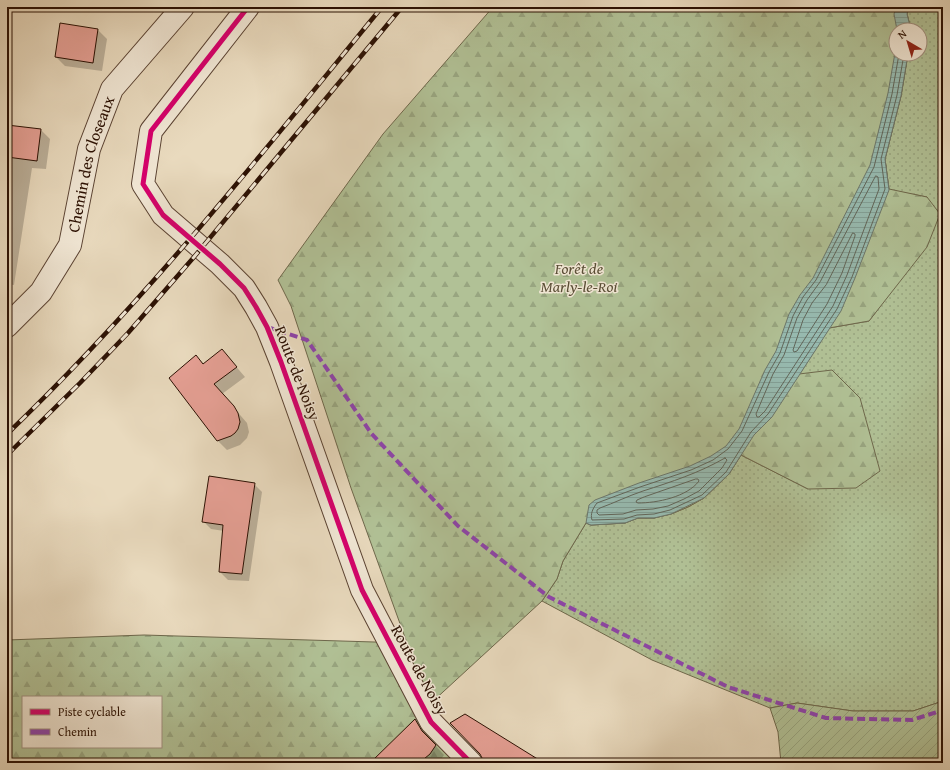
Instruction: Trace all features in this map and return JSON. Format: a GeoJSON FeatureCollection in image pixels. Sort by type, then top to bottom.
{"type":"FeatureCollection","features":[{"type":"Feature","properties":{"kind":"street","name":"Chemin des Closeaux"},"geometry":{"type":"LineString","coordinates":[[7,326],[41,292],[70,245],[89,149],[112,89],[183,7]]}},
{"type":"Feature","properties":{"kind":"street","name":"Route de Noisy"},"geometry":{"type":"LineString","coordinates":[[248,7],[151,131],[143,184],[163,215],[220,264],[244,288],[256,307],[267,327],[281,362],[362,590],[431,722],[471,763]]}},
{"type":"Feature","properties":{"kind":"green space","name":"Forêt de Marly-le-Roi"},"geometry":{"type":"Polygon","coordinates":[[[493,7],[909,7],[907,14],[909,22],[888,22],[888,62],[907,62],[901,96],[885,159],[889,189],[927,197],[940,214],[927,247],[869,321],[829,328],[799,374],[832,370],[860,398],[880,471],[856,488],[808,489],[741,455],[729,474],[704,498],[688,507],[671,514],[654,518],[638,518],[625,523],[591,525],[586,523],[563,561],[557,579],[542,601],[431,703],[441,726],[475,763],[7,763],[7,640],[144,635],[407,643],[351,488],[291,306],[278,280],[383,134],[493,7]]]}},
{"type":"Feature","properties":{"kind":"green space"},"geometry":{"type":"Polygon","coordinates":[[[909,7],[943,7],[943,701],[913,711],[853,711],[797,703],[770,708],[652,660],[542,601],[557,579],[563,561],[586,523],[591,525],[625,523],[638,518],[654,518],[671,514],[688,507],[704,498],[729,474],[741,455],[808,489],[799,375],[829,328],[869,321],[897,284],[927,197],[889,190],[885,159],[901,96],[907,62],[928,62],[928,22],[909,22],[907,14],[909,7]]]}},
{"type":"Feature","properties":{"kind":"green space"},"geometry":{"type":"Polygon","coordinates":[[[943,701],[943,763],[781,763],[778,732],[770,708],[797,703],[853,711],[913,711],[943,701]]]}},
{"type":"Feature","properties":{"kind":"water"},"geometry":{"type":"Polygon","coordinates":[[[896,7],[909,7],[907,14],[909,22],[896,22],[894,14],[896,7]]]}},
{"type":"Feature","properties":{"kind":"water"},"geometry":{"type":"Polygon","coordinates":[[[893,62],[907,62],[901,96],[885,159],[889,190],[841,311],[772,417],[754,435],[729,474],[704,498],[671,514],[654,518],[638,518],[625,523],[591,525],[586,523],[589,505],[595,500],[690,466],[711,456],[726,446],[739,429],[765,370],[776,351],[789,314],[800,295],[813,278],[870,165],[888,93],[893,62]]]}},
{"type":"Feature","properties":{"kind":"building"},"geometry":{"type":"Polygon","coordinates":[[[60,23],[98,29],[93,63],[55,57],[60,23]]]}},
{"type":"Feature","properties":{"kind":"building"},"geometry":{"type":"Polygon","coordinates":[[[7,125],[41,129],[37,161],[7,157],[7,125]]]}},
{"type":"Feature","properties":{"kind":"building"},"geometry":{"type":"Polygon","coordinates":[[[222,349],[237,367],[214,384],[234,406],[238,413],[240,422],[235,433],[217,441],[169,378],[196,355],[203,364],[222,349]]]}},
{"type":"Feature","properties":{"kind":"building"},"geometry":{"type":"Polygon","coordinates":[[[209,476],[255,483],[242,574],[219,572],[223,525],[202,522],[209,476]]]}},
{"type":"Feature","properties":{"kind":"building"},"geometry":{"type":"Polygon","coordinates":[[[465,714],[544,763],[483,763],[480,754],[450,723],[465,714]]]}},
{"type":"Feature","properties":{"kind":"building"},"geometry":{"type":"Polygon","coordinates":[[[415,719],[422,731],[436,745],[430,754],[419,763],[370,763],[415,719]]]}},
{"type":"Feature","properties":{"kind":"railway"},"geometry":{"type":"LineString","coordinates":[[7,434],[106,333],[154,280],[247,172],[382,7]]}},
{"type":"Feature","properties":{"kind":"railway"},"geometry":{"type":"LineString","coordinates":[[7,455],[128,333],[194,257],[402,7]]}},
{"type":"Feature","properties":{"kind":"marked path"},"geometry":{"type":"LineString","coordinates":[[267,327],[307,340],[371,433],[458,526],[549,597],[728,687],[826,718],[912,720],[943,710]]}},
{"type":"Feature","properties":{"kind":"cycle path"},"geometry":{"type":"LineString","coordinates":[[248,7],[151,131],[143,184],[163,215],[220,264],[244,288],[256,307],[267,327],[281,362],[362,590],[431,722],[471,763]]}}]}
